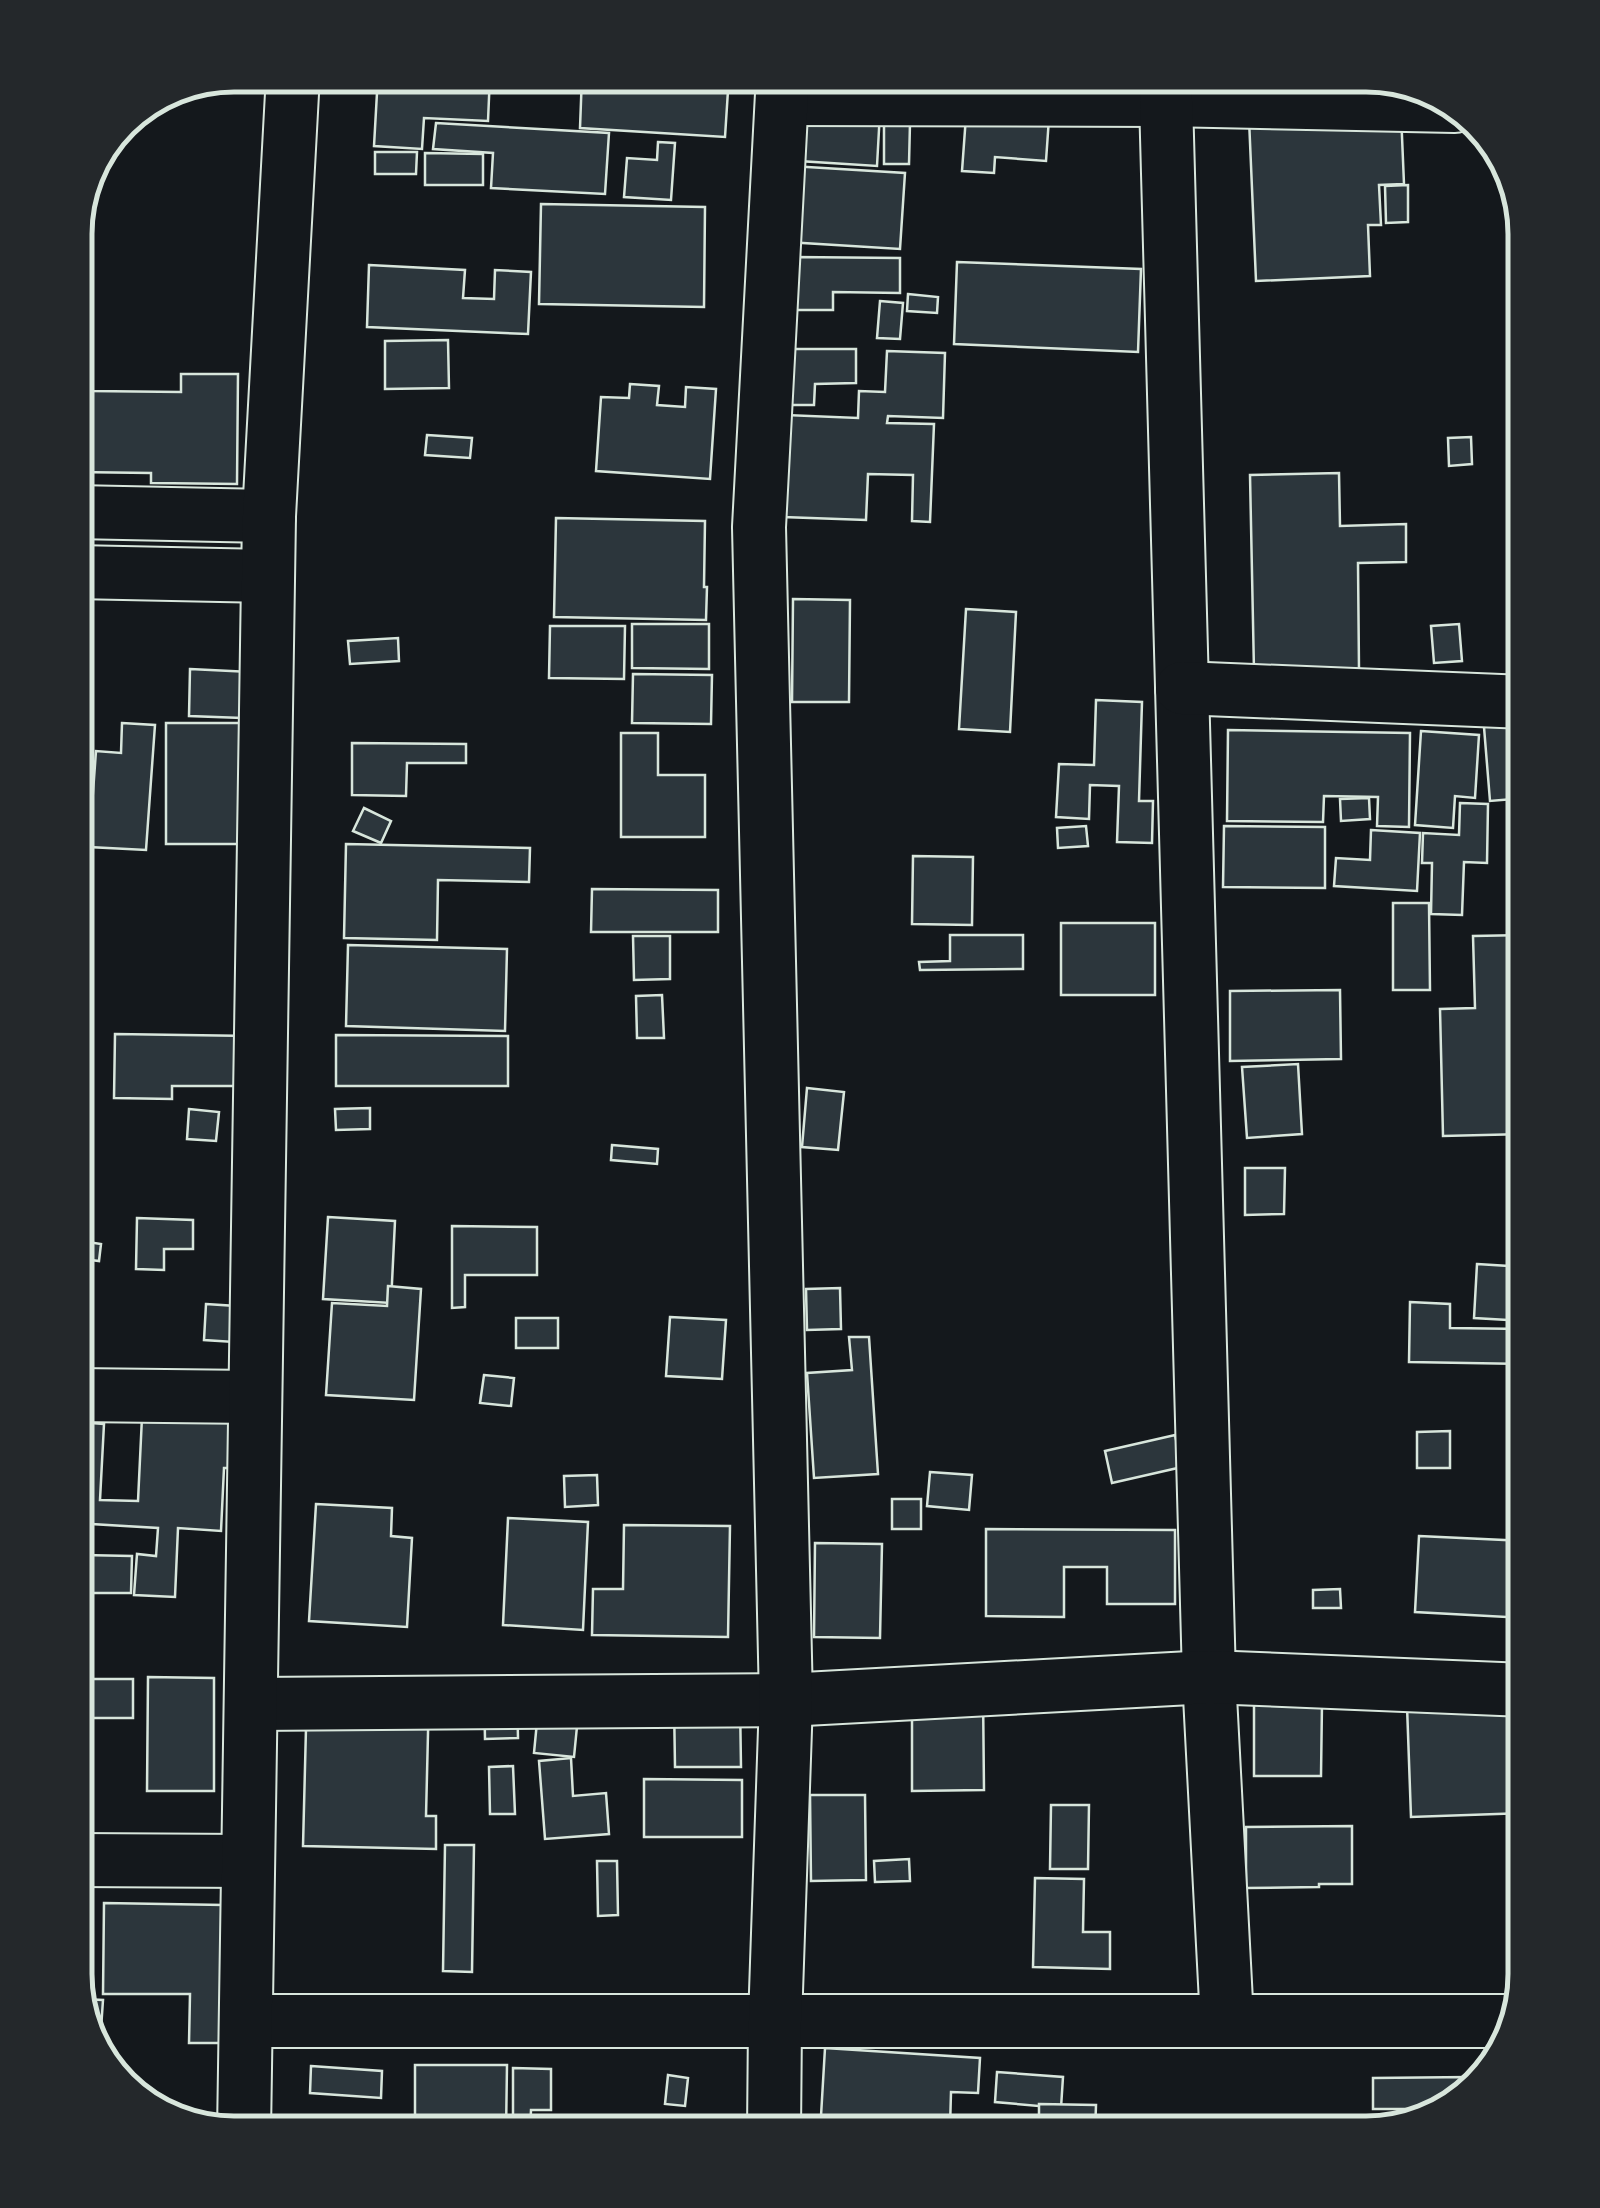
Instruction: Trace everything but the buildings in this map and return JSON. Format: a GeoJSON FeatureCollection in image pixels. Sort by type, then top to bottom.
{"type":"FeatureCollection","features":[{"type":"Feature","properties":{"kind":"street"},"geometry":{"type":"LineString","coordinates":[[244,2115],[269,516],[292,92]]}},
{"type":"Feature","properties":{"kind":"street"},"geometry":{"type":"LineString","coordinates":[[774,2115],[786,1700],[759,528],[783,92]]}},
{"type":"Feature","properties":{"kind":"street"},"geometry":{"type":"LineString","coordinates":[[949,93],[1425,105]]}},
{"type":"Feature","properties":{"kind":"street"},"geometry":{"type":"LineString","coordinates":[[1166,100],[1209,1678],[1227,2021]]}},
{"type":"Feature","properties":{"kind":"street"},"geometry":{"type":"LineString","coordinates":[[93,512],[269,516]]}},
{"type":"Feature","properties":{"kind":"street"},"geometry":{"type":"LineString","coordinates":[[93,572],[268,576]]}},
{"type":"Feature","properties":{"kind":"street"},"geometry":{"type":"LineString","coordinates":[[1182,688],[1508,701]]}},
{"type":"Feature","properties":{"kind":"street"},"geometry":{"type":"LineString","coordinates":[[92,1395],[255,1397]]}},
{"type":"Feature","properties":{"kind":"street"},"geometry":{"type":"LineString","coordinates":[[250,1704],[786,1700],[1209,1678],[1508,1689]]}},
{"type":"Feature","properties":{"kind":"street"},"geometry":{"type":"LineString","coordinates":[[92,1860],[248,1861]]}},
{"type":"Feature","properties":{"kind":"street"},"geometry":{"type":"LineString","coordinates":[[246,2022],[1499,2021]]}}]}
